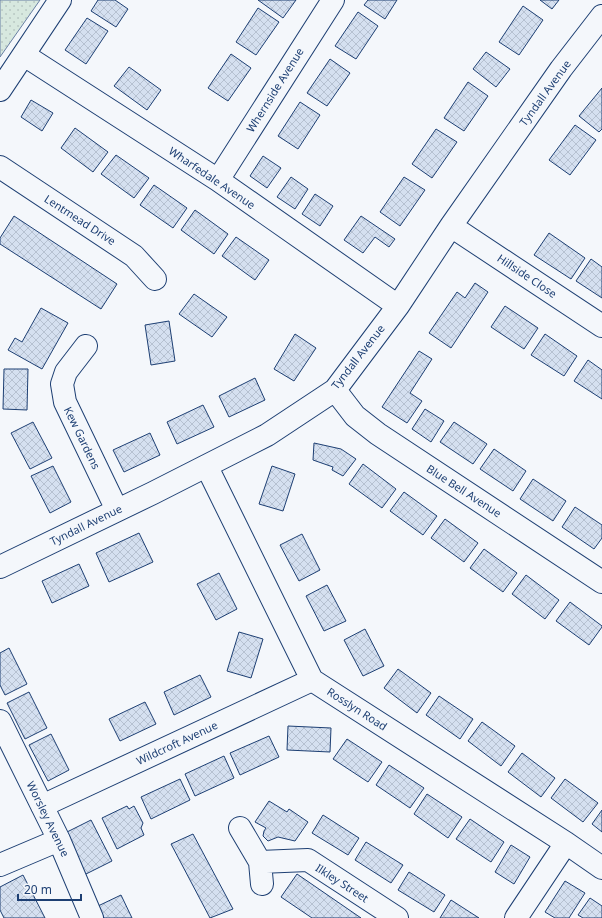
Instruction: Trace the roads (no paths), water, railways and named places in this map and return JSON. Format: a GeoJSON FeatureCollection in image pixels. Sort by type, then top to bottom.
{"type":"FeatureCollection","features":[{"type":"Feature","properties":{"kind":"street"},"geometry":{"type":"LineString","coordinates":[[0,90],[60,0]]}},
{"type":"Feature","properties":{"kind":"street","name":"Whernside Avenue"},"geometry":{"type":"LineString","coordinates":[[218,180],[333,0]]}},
{"type":"Feature","properties":{"kind":"street","name":"Tyndall Avenue"},"geometry":{"type":"LineString","coordinates":[[0,567],[206,467],[266,435],[335,390],[398,306],[451,226],[561,69],[602,16]]}},
{"type":"Feature","properties":{"kind":"street","name":"Wharfedale Avenue"},"geometry":{"type":"LineString","coordinates":[[24,55],[218,180],[398,306]]}},
{"type":"Feature","properties":{"kind":"street","name":"Lentmead Drive"},"geometry":{"type":"LineString","coordinates":[[0,167],[134,256],[155,279]]}},
{"type":"Feature","properties":{"kind":"street","name":"Hillside Close"},"geometry":{"type":"LineString","coordinates":[[451,226],[602,326]]}},
{"type":"Feature","properties":{"kind":"street","name":"Kew Gardens"},"geometry":{"type":"LineString","coordinates":[[86,346],[66,372],[62,384],[65,402],[117,510]]}},
{"type":"Feature","properties":{"kind":"street","name":"Blue Bell Avenue"},"geometry":{"type":"LineString","coordinates":[[335,390],[355,416],[378,434],[602,582]]}},
{"type":"Feature","properties":{"kind":"street"},"geometry":{"type":"LineString","coordinates":[[206,467],[312,680]]}},
{"type":"Feature","properties":{"kind":"street","name":"Wildcroft Avenue"},"geometry":{"type":"LineString","coordinates":[[42,806],[312,680]]}},
{"type":"Feature","properties":{"kind":"street","name":"Rosslyn Road"},"geometry":{"type":"LineString","coordinates":[[312,680],[566,843],[602,868]]}},
{"type":"Feature","properties":{"kind":"street","name":"Worsley Avenue"},"geometry":{"type":"LineString","coordinates":[[0,721],[59,840],[92,918]]}},
{"type":"Feature","properties":{"kind":"street"},"geometry":{"type":"LineString","coordinates":[[240,828],[260,862],[262,884]]}},
{"type":"Feature","properties":{"kind":"street"},"geometry":{"type":"LineString","coordinates":[[0,864],[59,840]]}},
{"type":"Feature","properties":{"kind":"street"},"geometry":{"type":"LineString","coordinates":[[516,918],[566,843]]}},
{"type":"Feature","properties":{"kind":"street","name":"Ilkley Street"},"geometry":{"type":"LineString","coordinates":[[260,862],[308,860],[397,918]]}}]}
